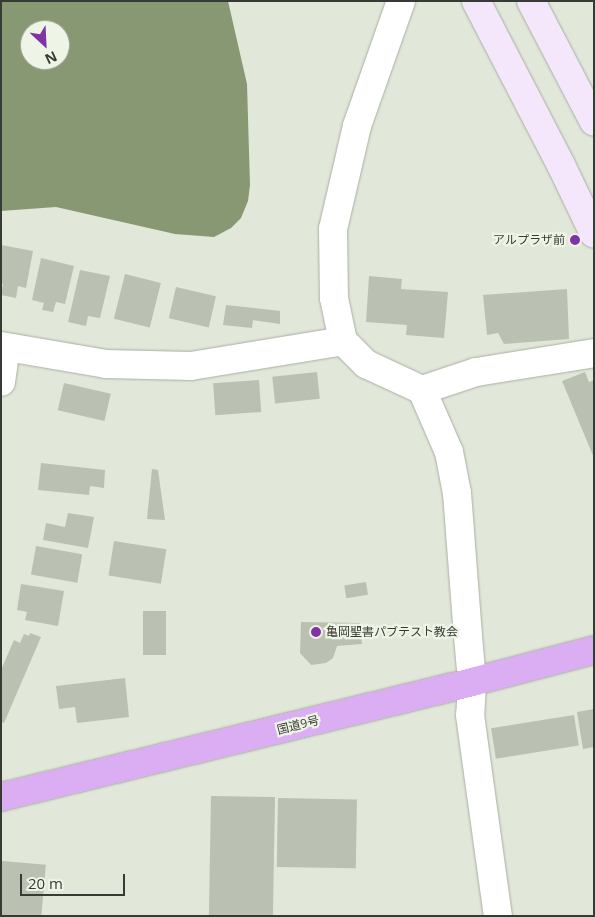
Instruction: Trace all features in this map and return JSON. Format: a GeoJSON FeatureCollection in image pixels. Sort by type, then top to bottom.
{"type":"FeatureCollection","features":[{"type":"Feature","properties":{"kind":"highway","name":"国道9号"},"geometry":{"type":"LineString","coordinates":[[1,797],[472,682],[594,650]]}},
{"type":"Feature","properties":{"kind":"street"},"geometry":{"type":"LineString","coordinates":[[401,1],[357,126],[334,229],[334,298],[343,341],[366,364],[422,390],[449,452],[456,492],[472,682],[470,715],[498,916]]}},
{"type":"Feature","properties":{"kind":"street"},"geometry":{"type":"LineString","coordinates":[[476,1],[561,165],[594,234]]}},
{"type":"Feature","properties":{"kind":"street"},"geometry":{"type":"LineString","coordinates":[[531,1],[594,122]]}},
{"type":"Feature","properties":{"kind":"street"},"geometry":{"type":"LineString","coordinates":[[1,382],[4,346],[106,364],[191,366],[343,341]]}},
{"type":"Feature","properties":{"kind":"street"},"geometry":{"type":"LineString","coordinates":[[422,390],[476,372],[594,353]]}},
{"type":"Feature","properties":{"kind":"shaded area"},"geometry":{"type":"Polygon","coordinates":[[[1,1],[228,1],[247,84],[250,185],[248,201],[241,218],[231,228],[214,237],[175,234],[56,207],[1,211],[1,1]]]}},
{"type":"Feature","properties":{"kind":"building"},"geometry":{"type":"Polygon","coordinates":[[[1,245],[33,251],[26,288],[18,286],[16,298],[1,295],[3,284],[1,283],[1,245]]]}},
{"type":"Feature","properties":{"kind":"building"},"geometry":{"type":"Polygon","coordinates":[[[41,258],[74,266],[65,304],[56,302],[53,312],[42,310],[44,303],[32,300],[41,258]]]}},
{"type":"Feature","properties":{"kind":"building"},"geometry":{"type":"Polygon","coordinates":[[[80,270],[110,276],[100,318],[88,316],[86,326],[68,322],[80,270]]]}},
{"type":"Feature","properties":{"kind":"building"},"geometry":{"type":"Polygon","coordinates":[[[125,274],[161,283],[150,328],[114,319],[125,274]]]}},
{"type":"Feature","properties":{"kind":"building"},"geometry":{"type":"Polygon","coordinates":[[[369,276],[402,279],[401,289],[448,292],[444,338],[406,335],[407,325],[366,322],[369,276]]]}},
{"type":"Feature","properties":{"kind":"building"},"geometry":{"type":"Polygon","coordinates":[[[176,287],[216,296],[209,327],[169,318],[176,287]]]}},
{"type":"Feature","properties":{"kind":"building"},"geometry":{"type":"Polygon","coordinates":[[[567,289],[569,339],[504,344],[498,333],[487,335],[483,295],[567,289]]]}},
{"type":"Feature","properties":{"kind":"building"},"geometry":{"type":"Polygon","coordinates":[[[226,305],[280,311],[280,324],[253,320],[252,328],[223,325],[226,305]]]}},
{"type":"Feature","properties":{"kind":"building"},"geometry":{"type":"Polygon","coordinates":[[[317,372],[320,399],[275,404],[272,377],[317,372]]]}},
{"type":"Feature","properties":{"kind":"building"},"geometry":{"type":"Polygon","coordinates":[[[585,372],[589,382],[594,380],[594,458],[562,381],[585,372]]]}},
{"type":"Feature","properties":{"kind":"building"},"geometry":{"type":"Polygon","coordinates":[[[259,380],[261,412],[215,415],[213,383],[259,380]]]}},
{"type":"Feature","properties":{"kind":"building"},"geometry":{"type":"Polygon","coordinates":[[[64,383],[111,394],[104,421],[58,410],[64,383]]]}},
{"type":"Feature","properties":{"kind":"building"},"geometry":{"type":"Polygon","coordinates":[[[41,463],[105,470],[104,488],[90,486],[89,495],[38,490],[41,463]]]}},
{"type":"Feature","properties":{"kind":"building"},"geometry":{"type":"Polygon","coordinates":[[[152,469],[158,470],[165,520],[147,519],[152,469]]]}},
{"type":"Feature","properties":{"kind":"building"},"geometry":{"type":"Polygon","coordinates":[[[68,513],[94,517],[88,548],[43,540],[46,523],[65,527],[68,513]]]}},
{"type":"Feature","properties":{"kind":"building"},"geometry":{"type":"Polygon","coordinates":[[[114,541],[166,549],[161,584],[109,576],[114,541]]]}},
{"type":"Feature","properties":{"kind":"building"},"geometry":{"type":"Polygon","coordinates":[[[36,546],[82,554],[77,583],[31,575],[36,546]]]}},
{"type":"Feature","properties":{"kind":"building"},"geometry":{"type":"Polygon","coordinates":[[[366,582],[368,595],[346,598],[344,585],[366,582]]]}},
{"type":"Feature","properties":{"kind":"building"},"geometry":{"type":"Polygon","coordinates":[[[21,584],[64,591],[58,626],[25,620],[27,612],[17,610],[21,584]]]}},
{"type":"Feature","properties":{"kind":"building"},"geometry":{"type":"Polygon","coordinates":[[[143,611],[166,611],[166,655],[143,655],[143,611]]]}},
{"type":"Feature","properties":{"kind":"building"},"geometry":{"type":"Polygon","coordinates":[[[301,622],[360,623],[362,644],[337,646],[333,658],[326,663],[311,665],[300,653],[301,622]]]}},
{"type":"Feature","properties":{"kind":"building"},"geometry":{"type":"Polygon","coordinates":[[[30,633],[41,637],[4,723],[1,722],[1,670],[14,640],[20,643],[24,634],[29,636],[30,633]]]}},
{"type":"Feature","properties":{"kind":"building"},"geometry":{"type":"Polygon","coordinates":[[[125,678],[129,717],[77,723],[75,707],[59,709],[56,686],[125,678]]]}},
{"type":"Feature","properties":{"kind":"building"},"geometry":{"type":"Polygon","coordinates":[[[594,709],[594,747],[583,749],[577,712],[594,709]]]}},
{"type":"Feature","properties":{"kind":"building"},"geometry":{"type":"Polygon","coordinates":[[[574,715],[579,746],[496,759],[491,728],[574,715]]]}},
{"type":"Feature","properties":{"kind":"building"},"geometry":{"type":"Polygon","coordinates":[[[211,796],[275,797],[273,916],[209,916],[211,796]]]}},
{"type":"Feature","properties":{"kind":"building"},"geometry":{"type":"Polygon","coordinates":[[[278,798],[357,799],[356,868],[277,867],[278,798]]]}},
{"type":"Feature","properties":{"kind":"building"},"geometry":{"type":"Polygon","coordinates":[[[2,861],[46,865],[41,916],[1,916],[2,861]]]}},
{"type":"Feature","properties":{"kind":"place","name":"アルプラザ前"},"geometry":{"type":"Point","coordinates":[575,240]}},
{"type":"Feature","properties":{"kind":"place","name":"亀岡聖書パブテスト教会"},"geometry":{"type":"Point","coordinates":[316,632]}}]}
